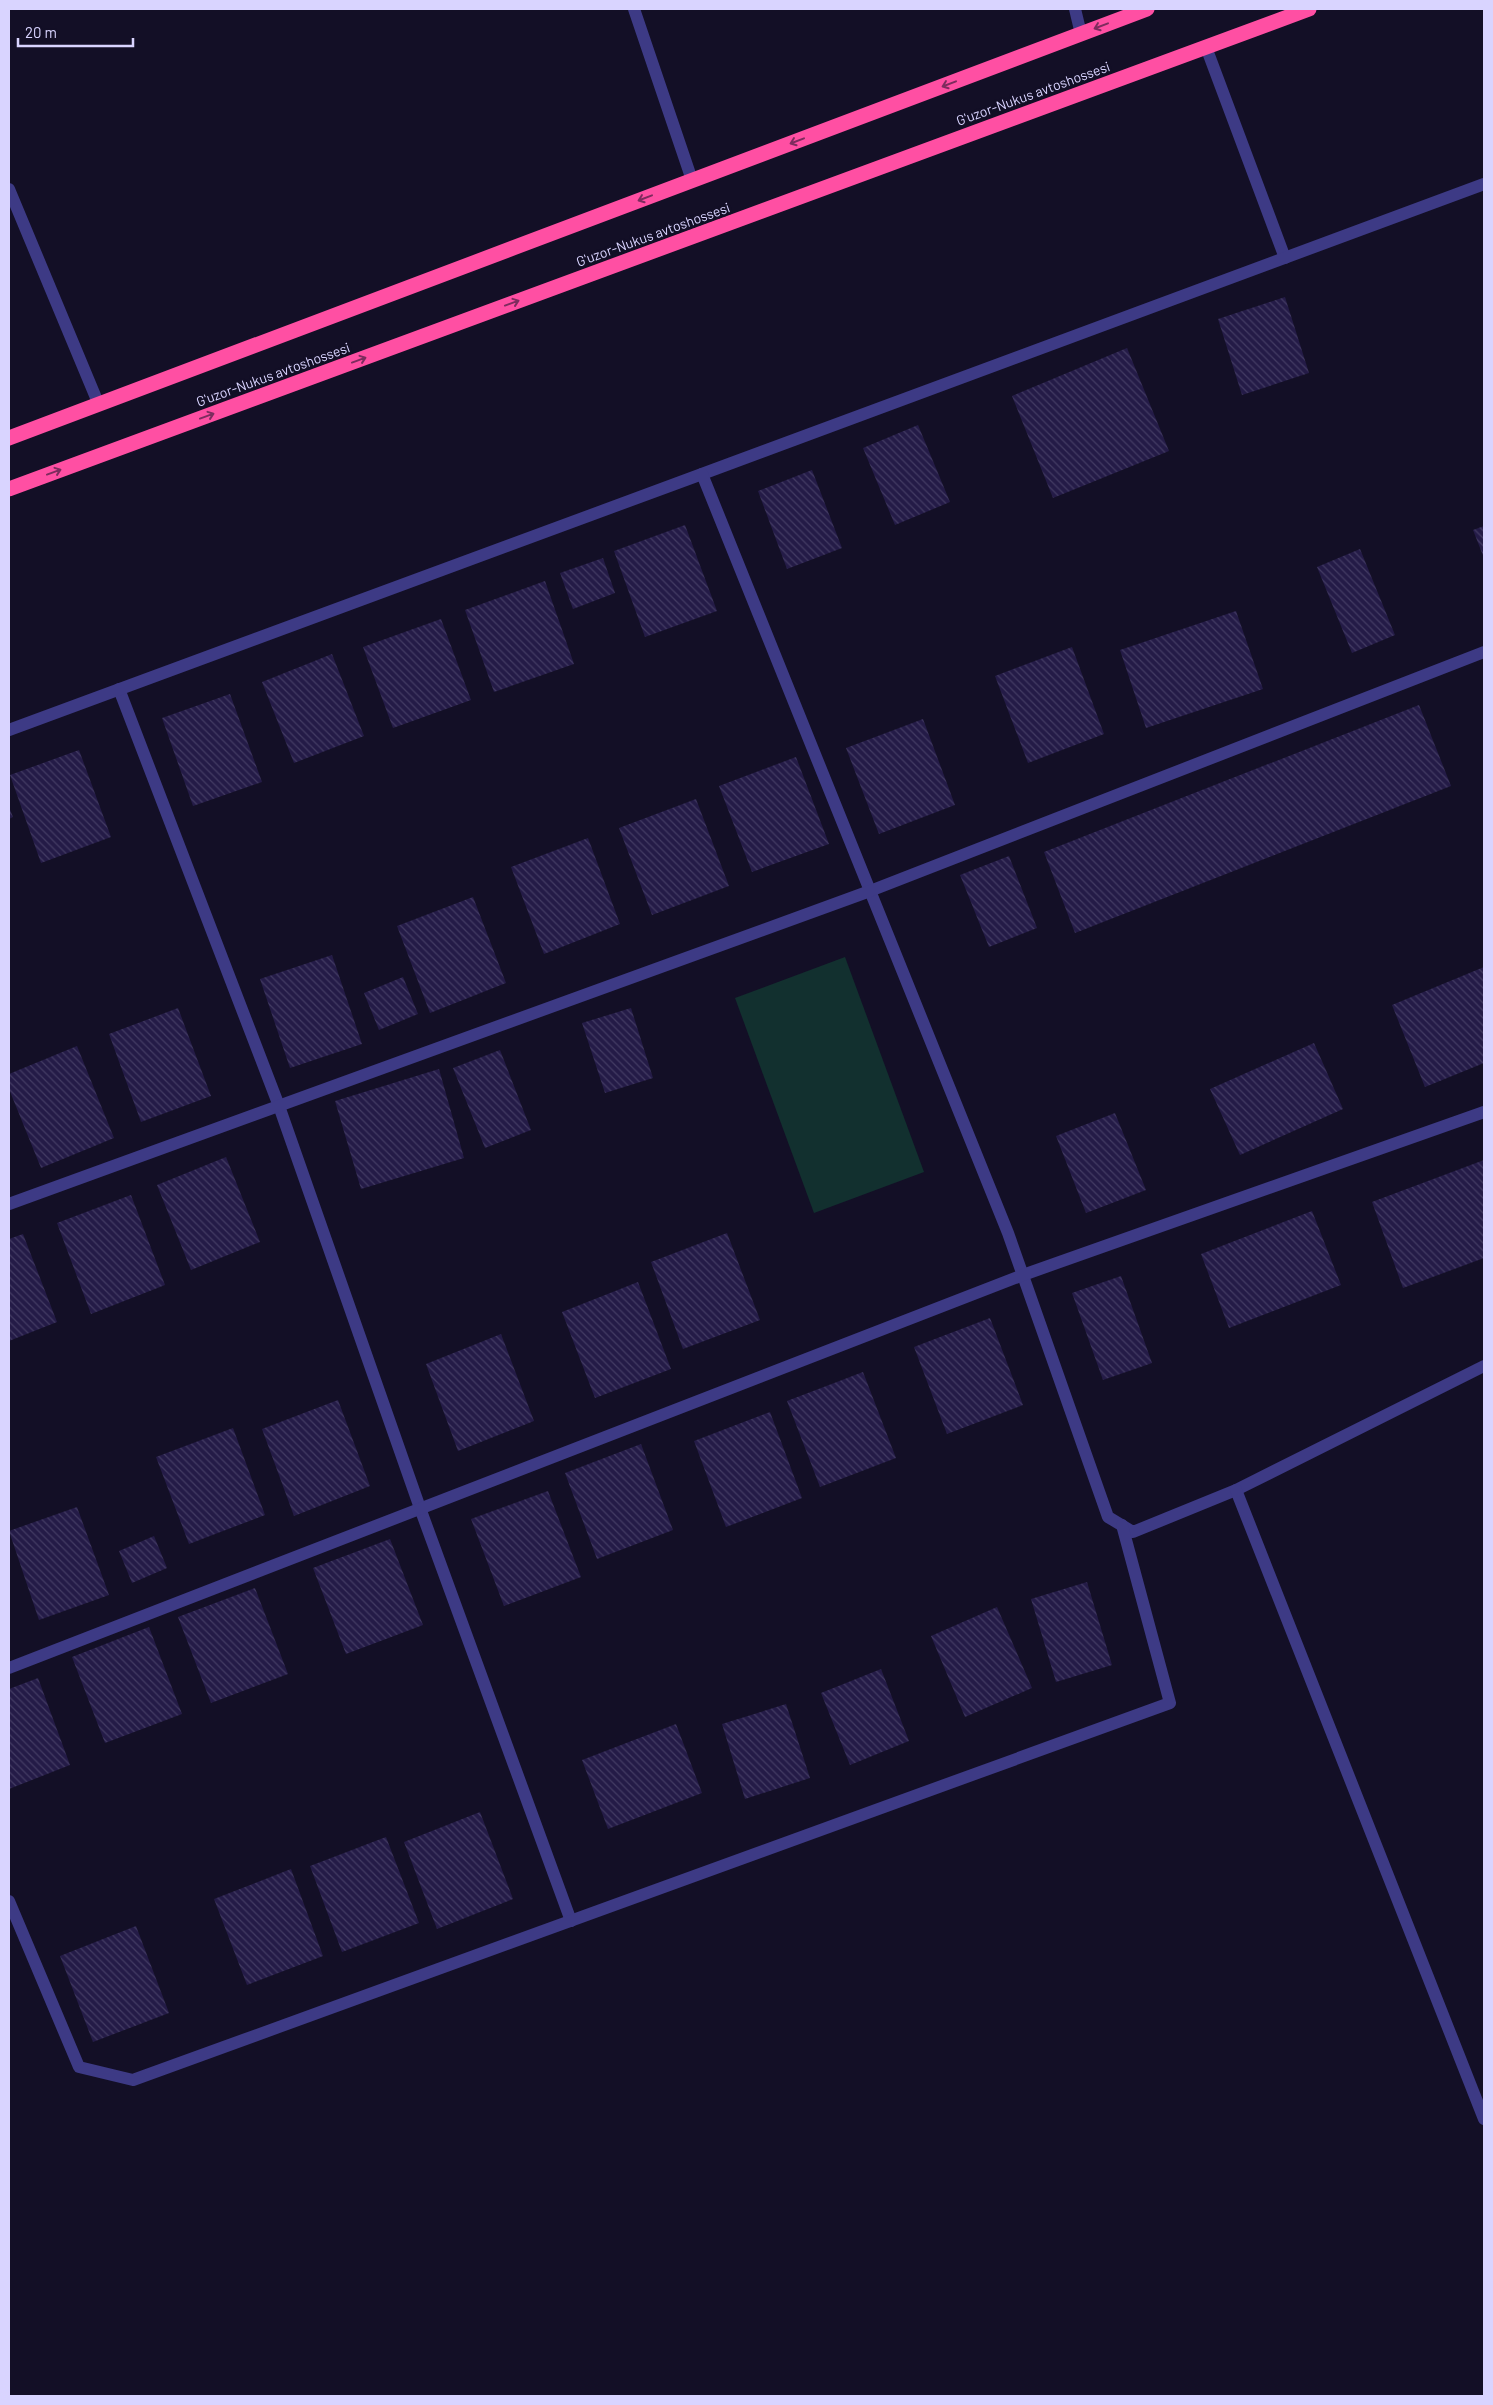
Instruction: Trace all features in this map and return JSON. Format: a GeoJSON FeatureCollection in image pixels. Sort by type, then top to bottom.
{"type":"FeatureCollection","features":[{"type":"Feature","properties":{"kind":"highway"},"geometry":{"type":"LineString","coordinates":[[9,438],[1147,9]]}},
{"type":"Feature","properties":{"kind":"highway","name":"G'uzor-Nukus avtoshossesi"},"geometry":{"type":"LineString","coordinates":[[9,489],[1309,9]]}},
{"type":"Feature","properties":{"kind":"lane"},"geometry":{"type":"LineString","coordinates":[[634,9],[692,180]]}},
{"type":"Feature","properties":{"kind":"lane"},"geometry":{"type":"LineString","coordinates":[[1075,9],[1081,34]]}},
{"type":"Feature","properties":{"kind":"lane"},"geometry":{"type":"LineString","coordinates":[[1206,47],[1285,258]]}},
{"type":"Feature","properties":{"kind":"lane"},"geometry":{"type":"LineString","coordinates":[[9,730],[1484,184]]}},
{"type":"Feature","properties":{"kind":"lane"},"geometry":{"type":"LineString","coordinates":[[9,189],[99,405]]}},
{"type":"Feature","properties":{"kind":"lane"},"geometry":{"type":"LineString","coordinates":[[702,474],[1008,1233],[1108,1517],[1133,1532],[1236,1490],[1484,1366]]}},
{"type":"Feature","properties":{"kind":"lane"},"geometry":{"type":"LineString","coordinates":[[9,1204],[870,891],[1484,652]]}},
{"type":"Feature","properties":{"kind":"lane"},"geometry":{"type":"LineString","coordinates":[[119,689],[279,1106],[420,1508],[571,1921]]}},
{"type":"Feature","properties":{"kind":"lane"},"geometry":{"type":"LineString","coordinates":[[9,1668],[1023,1275],[1484,1112]]}},
{"type":"Feature","properties":{"kind":"lane"},"geometry":{"type":"LineString","coordinates":[[1236,1490],[1484,2119]]}},
{"type":"Feature","properties":{"kind":"lane"},"geometry":{"type":"LineString","coordinates":[[9,1901],[79,2067],[132,2080],[1170,1703],[1122,1525]]}},
{"type":"Feature","properties":{"kind":"green space"},"geometry":{"type":"Polygon","coordinates":[[[845,957],[924,1172],[814,1213],[735,998],[845,957]]]}},
{"type":"Feature","properties":{"kind":"building"},"geometry":{"type":"Polygon","coordinates":[[[1285,297],[1309,373],[1242,395],[1218,319],[1285,297]]]}},
{"type":"Feature","properties":{"kind":"building"},"geometry":{"type":"Polygon","coordinates":[[[1127,348],[1169,451],[1053,498],[1012,396],[1127,348]]]}},
{"type":"Feature","properties":{"kind":"building"},"geometry":{"type":"Polygon","coordinates":[[[918,425],[950,502],[895,525],[863,448],[918,425]]]}},
{"type":"Feature","properties":{"kind":"building"},"geometry":{"type":"Polygon","coordinates":[[[812,470],[842,548],[787,569],[758,491],[812,470]]]}},
{"type":"Feature","properties":{"kind":"building"},"geometry":{"type":"Polygon","coordinates":[[[685,525],[717,611],[645,637],[614,551],[685,525]]]}},
{"type":"Feature","properties":{"kind":"building"},"geometry":{"type":"Polygon","coordinates":[[[1484,526],[1484,558],[1473,530],[1484,526]]]}},
{"type":"Feature","properties":{"kind":"building"},"geometry":{"type":"Polygon","coordinates":[[[1360,549],[1395,635],[1352,653],[1317,567],[1360,549]]]}},
{"type":"Feature","properties":{"kind":"building"},"geometry":{"type":"Polygon","coordinates":[[[603,558],[615,593],[573,609],[560,573],[603,558]]]}},
{"type":"Feature","properties":{"kind":"building"},"geometry":{"type":"Polygon","coordinates":[[[545,581],[574,664],[494,692],[465,610],[545,581]]]}},
{"type":"Feature","properties":{"kind":"building"},"geometry":{"type":"Polygon","coordinates":[[[1236,611],[1263,689],[1146,728],[1120,650],[1236,611]]]}},
{"type":"Feature","properties":{"kind":"building"},"geometry":{"type":"Polygon","coordinates":[[[441,619],[471,700],[393,728],[363,647],[441,619]]]}},
{"type":"Feature","properties":{"kind":"building"},"geometry":{"type":"Polygon","coordinates":[[[1072,647],[1104,734],[1028,763],[995,676],[1072,647]]]}},
{"type":"Feature","properties":{"kind":"building"},"geometry":{"type":"Polygon","coordinates":[[[332,654],[364,736],[294,763],[262,682],[332,654]]]}},
{"type":"Feature","properties":{"kind":"building"},"geometry":{"type":"Polygon","coordinates":[[[230,694],[262,782],[193,806],[162,718],[230,694]]]}},
{"type":"Feature","properties":{"kind":"building"},"geometry":{"type":"Polygon","coordinates":[[[1419,705],[1451,786],[1075,933],[1044,852],[1419,705]]]}},
{"type":"Feature","properties":{"kind":"building"},"geometry":{"type":"Polygon","coordinates":[[[923,719],[955,805],[879,834],[846,748],[923,719]]]}},
{"type":"Feature","properties":{"kind":"building"},"geometry":{"type":"Polygon","coordinates":[[[79,750],[111,837],[41,863],[10,775],[79,750]]]}},
{"type":"Feature","properties":{"kind":"building"},"geometry":{"type":"Polygon","coordinates":[[[796,757],[829,844],[752,872],[719,786],[796,757]]]}},
{"type":"Feature","properties":{"kind":"building"},"geometry":{"type":"Polygon","coordinates":[[[696,799],[729,886],[652,915],[619,828],[696,799]]]}},
{"type":"Feature","properties":{"kind":"building"},"geometry":{"type":"Polygon","coordinates":[[[9,807],[13,817],[9,819],[9,807]]]}},
{"type":"Feature","properties":{"kind":"building"},"geometry":{"type":"Polygon","coordinates":[[[588,838],[620,924],[544,954],[511,867],[588,838]]]}},
{"type":"Feature","properties":{"kind":"building"},"geometry":{"type":"Polygon","coordinates":[[[1009,856],[1037,928],[989,947],[960,875],[1009,856]]]}},
{"type":"Feature","properties":{"kind":"building"},"geometry":{"type":"Polygon","coordinates":[[[473,897],[506,983],[430,1013],[397,926],[473,897]]]}},
{"type":"Feature","properties":{"kind":"building"},"geometry":{"type":"Polygon","coordinates":[[[332,955],[362,1044],[290,1068],[260,979],[332,955]]]}},
{"type":"Feature","properties":{"kind":"building"},"geometry":{"type":"Polygon","coordinates":[[[1484,967],[1484,1063],[1425,1087],[1392,1005],[1484,967]]]}},
{"type":"Feature","properties":{"kind":"building"},"geometry":{"type":"Polygon","coordinates":[[[403,977],[418,1014],[379,1030],[364,993],[403,977]]]}},
{"type":"Feature","properties":{"kind":"building"},"geometry":{"type":"Polygon","coordinates":[[[178,1008],[211,1096],[141,1122],[109,1034],[178,1008]]]}},
{"type":"Feature","properties":{"kind":"building"},"geometry":{"type":"Polygon","coordinates":[[[631,1008],[653,1078],[605,1093],[582,1023],[631,1008]]]}},
{"type":"Feature","properties":{"kind":"building"},"geometry":{"type":"Polygon","coordinates":[[[1314,1043],[1343,1109],[1240,1155],[1210,1089],[1314,1043]]]}},
{"type":"Feature","properties":{"kind":"building"},"geometry":{"type":"Polygon","coordinates":[[[77,1046],[114,1138],[41,1168],[9,1089],[9,1074],[77,1046]]]}},
{"type":"Feature","properties":{"kind":"building"},"geometry":{"type":"Polygon","coordinates":[[[500,1050],[531,1130],[485,1148],[453,1068],[500,1050]]]}},
{"type":"Feature","properties":{"kind":"building"},"geometry":{"type":"Polygon","coordinates":[[[439,1069],[464,1158],[361,1189],[335,1101],[439,1069]]]}},
{"type":"Feature","properties":{"kind":"building"},"geometry":{"type":"Polygon","coordinates":[[[1115,1113],[1146,1190],[1086,1213],[1056,1136],[1115,1113]]]}},
{"type":"Feature","properties":{"kind":"building"},"geometry":{"type":"Polygon","coordinates":[[[226,1157],[260,1242],[191,1270],[157,1185],[226,1157]]]}},
{"type":"Feature","properties":{"kind":"building"},"geometry":{"type":"Polygon","coordinates":[[[1484,1160],[1484,1258],[1403,1288],[1372,1202],[1484,1160]]]}},
{"type":"Feature","properties":{"kind":"building"},"geometry":{"type":"Polygon","coordinates":[[[131,1195],[165,1285],[91,1314],[57,1223],[131,1195]]]}},
{"type":"Feature","properties":{"kind":"building"},"geometry":{"type":"Polygon","coordinates":[[[1312,1211],[1341,1285],[1229,1328],[1201,1254],[1312,1211]]]}},
{"type":"Feature","properties":{"kind":"building"},"geometry":{"type":"Polygon","coordinates":[[[727,1233],[760,1320],[683,1349],[651,1262],[727,1233]]]}},
{"type":"Feature","properties":{"kind":"building"},"geometry":{"type":"Polygon","coordinates":[[[23,1234],[57,1322],[9,1341],[9,1239],[23,1234]]]}},
{"type":"Feature","properties":{"kind":"building"},"geometry":{"type":"Polygon","coordinates":[[[1121,1276],[1152,1363],[1103,1380],[1072,1293],[1121,1276]]]}},
{"type":"Feature","properties":{"kind":"building"},"geometry":{"type":"Polygon","coordinates":[[[638,1282],[671,1369],[595,1398],[562,1312],[638,1282]]]}},
{"type":"Feature","properties":{"kind":"building"},"geometry":{"type":"Polygon","coordinates":[[[990,1318],[1023,1405],[947,1434],[914,1347],[990,1318]]]}},
{"type":"Feature","properties":{"kind":"building"},"geometry":{"type":"Polygon","coordinates":[[[501,1334],[534,1421],[458,1451],[426,1364],[501,1334]]]}},
{"type":"Feature","properties":{"kind":"building"},"geometry":{"type":"Polygon","coordinates":[[[863,1372],[896,1458],[820,1487],[787,1401],[863,1372]]]}},
{"type":"Feature","properties":{"kind":"building"},"geometry":{"type":"Polygon","coordinates":[[[338,1400],[370,1486],[294,1516],[262,1429],[338,1400]]]}},
{"type":"Feature","properties":{"kind":"building"},"geometry":{"type":"Polygon","coordinates":[[[770,1412],[802,1498],[726,1527],[694,1441],[770,1412]]]}},
{"type":"Feature","properties":{"kind":"building"},"geometry":{"type":"Polygon","coordinates":[[[233,1428],[265,1515],[189,1544],[156,1457],[233,1428]]]}},
{"type":"Feature","properties":{"kind":"building"},"geometry":{"type":"Polygon","coordinates":[[[641,1444],[673,1530],[597,1559],[565,1473],[641,1444]]]}},
{"type":"Feature","properties":{"kind":"building"},"geometry":{"type":"Polygon","coordinates":[[[548,1491],[581,1577],[504,1606],[471,1519],[548,1491]]]}},
{"type":"Feature","properties":{"kind":"building"},"geometry":{"type":"Polygon","coordinates":[[[77,1507],[109,1595],[39,1620],[9,1531],[77,1507]]]}},
{"type":"Feature","properties":{"kind":"building"},"geometry":{"type":"Polygon","coordinates":[[[154,1536],[167,1568],[132,1583],[119,1551],[154,1536]]]}},
{"type":"Feature","properties":{"kind":"building"},"geometry":{"type":"Polygon","coordinates":[[[390,1539],[423,1625],[346,1654],[313,1568],[390,1539]]]}},
{"type":"Feature","properties":{"kind":"building"},"geometry":{"type":"Polygon","coordinates":[[[1087,1582],[1112,1665],[1056,1682],[1031,1599],[1087,1582]]]}},
{"type":"Feature","properties":{"kind":"building"},"geometry":{"type":"Polygon","coordinates":[[[255,1588],[288,1674],[211,1703],[178,1617],[255,1588]]]}},
{"type":"Feature","properties":{"kind":"building"},"geometry":{"type":"Polygon","coordinates":[[[997,1607],[1032,1688],[965,1717],[931,1636],[997,1607]]]}},
{"type":"Feature","properties":{"kind":"building"},"geometry":{"type":"Polygon","coordinates":[[[149,1627],[182,1714],[105,1743],[72,1657],[149,1627]]]}},
{"type":"Feature","properties":{"kind":"building"},"geometry":{"type":"Polygon","coordinates":[[[881,1669],[909,1741],[850,1765],[821,1693],[881,1669]]]}},
{"type":"Feature","properties":{"kind":"building"},"geometry":{"type":"Polygon","coordinates":[[[38,1678],[70,1765],[9,1789],[9,1689],[38,1678]]]}},
{"type":"Feature","properties":{"kind":"building"},"geometry":{"type":"Polygon","coordinates":[[[786,1704],[810,1778],[745,1799],[722,1724],[786,1704]]]}},
{"type":"Feature","properties":{"kind":"building"},"geometry":{"type":"Polygon","coordinates":[[[676,1724],[702,1793],[608,1829],[582,1760],[676,1724]]]}},
{"type":"Feature","properties":{"kind":"building"},"geometry":{"type":"Polygon","coordinates":[[[480,1812],[513,1899],[437,1929],[404,1842],[480,1812]]]}},
{"type":"Feature","properties":{"kind":"building"},"geometry":{"type":"Polygon","coordinates":[[[386,1837],[419,1923],[342,1952],[310,1866],[386,1837]]]}},
{"type":"Feature","properties":{"kind":"building"},"geometry":{"type":"Polygon","coordinates":[[[291,1869],[323,1956],[247,1985],[214,1899],[291,1869]]]}},
{"type":"Feature","properties":{"kind":"building"},"geometry":{"type":"Polygon","coordinates":[[[136,1926],[169,2013],[93,2042],[60,1956],[136,1926]]]}}]}
